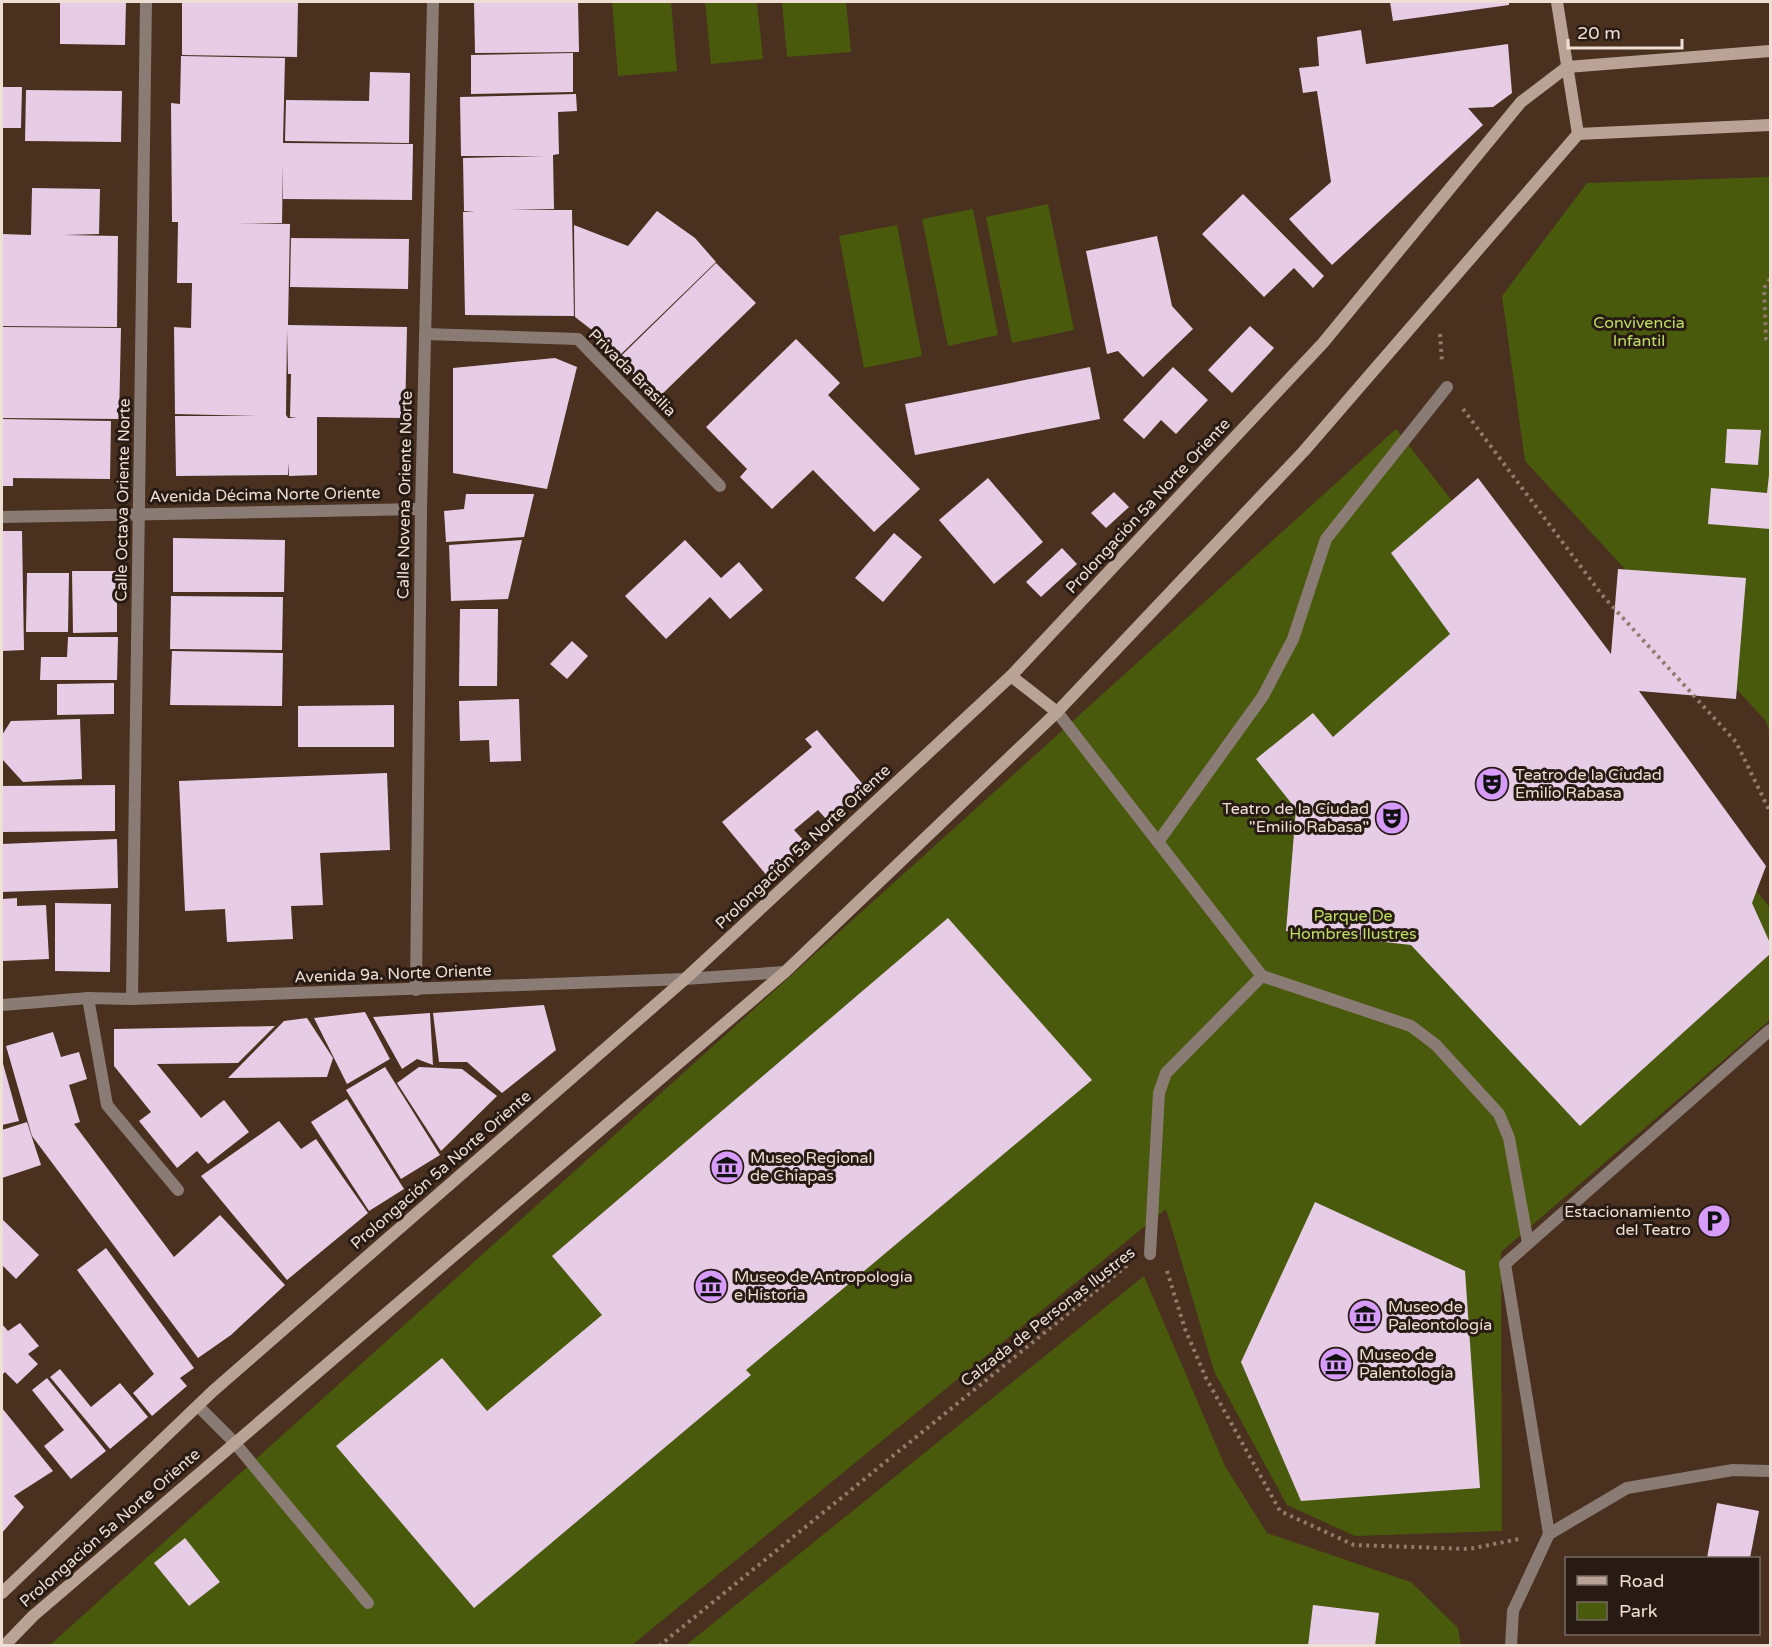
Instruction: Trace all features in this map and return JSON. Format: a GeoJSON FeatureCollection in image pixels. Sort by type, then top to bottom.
{"type":"FeatureCollection","features":[{"type":"Feature","properties":{"kind":"main road"},"geometry":{"type":"LineString","coordinates":[[1557,2],[1578,134],[1770,125]]}},
{"type":"Feature","properties":{"kind":"main road"},"geometry":{"type":"LineString","coordinates":[[1567,67],[1770,51]]}},
{"type":"Feature","properties":{"kind":"main road","name":"Prolongación 5a Norte Oriente"},"geometry":{"type":"LineString","coordinates":[[2,1593],[199,1407],[213,1391],[685,979],[1011,676],[1323,344],[1521,102],[1567,67]]}},
{"type":"Feature","properties":{"kind":"main road","name":"Prolongación 5a Norte Oriente"},"geometry":{"type":"LineString","coordinates":[[4,1646],[33,1617],[234,1442],[785,972],[1057,712],[1304,451],[1578,134]]}},
{"type":"Feature","properties":{"kind":"main road"},"geometry":{"type":"LineString","coordinates":[[1011,676],[1057,712]]}},
{"type":"Feature","properties":{"kind":"street","name":"Calle Octava Oriente Norte"},"geometry":{"type":"LineString","coordinates":[[132,999],[146,2]]}},
{"type":"Feature","properties":{"kind":"street","name":"Calle Novena Oriente Norte"},"geometry":{"type":"LineString","coordinates":[[416,990],[421,509],[433,2]]}},
{"type":"Feature","properties":{"kind":"street","name":"Privada Brasilia"},"geometry":{"type":"LineString","coordinates":[[425,334],[578,339],[720,486]]}},
{"type":"Feature","properties":{"kind":"street"},"geometry":{"type":"LineString","coordinates":[[1158,842],[1263,696],[1293,639],[1326,539],[1447,387]]}},
{"type":"Feature","properties":{"kind":"street","name":"Avenida Décima Norte Oriente"},"geometry":{"type":"LineString","coordinates":[[2,517],[421,509]]}},
{"type":"Feature","properties":{"kind":"street"},"geometry":{"type":"LineString","coordinates":[[1057,712],[1262,976],[1411,1026],[1436,1045],[1499,1114],[1509,1138],[1528,1243]]}},
{"type":"Feature","properties":{"kind":"street","name":"Avenida 9a. Norte Oriente"},"geometry":{"type":"LineString","coordinates":[[2,1005],[88,998],[132,999],[416,990],[685,979],[785,972]]}},
{"type":"Feature","properties":{"kind":"street"},"geometry":{"type":"LineString","coordinates":[[1150,1254],[1159,1093],[1166,1073],[1262,976]]}},
{"type":"Feature","properties":{"kind":"street"},"geometry":{"type":"LineString","coordinates":[[88,998],[108,1105],[178,1190]]}},
{"type":"Feature","properties":{"kind":"street"},"geometry":{"type":"LineString","coordinates":[[1511,1646],[1514,1611],[1549,1534],[1505,1264],[1770,1030]]}},
{"type":"Feature","properties":{"kind":"street"},"geometry":{"type":"LineString","coordinates":[[199,1407],[234,1442],[368,1603]]}},
{"type":"Feature","properties":{"kind":"street"},"geometry":{"type":"LineString","coordinates":[[1549,1534],[1628,1488],[1733,1470],[1770,1471]]}},
{"type":"Feature","properties":{"kind":"path"},"geometry":{"type":"LineString","coordinates":[[1770,279],[1764,288],[1766,339],[1770,342]]}},
{"type":"Feature","properties":{"kind":"path"},"geometry":{"type":"LineString","coordinates":[[1440,332],[1438,343],[1447,387],[1602,595],[1736,742],[1770,812]]}},
{"type":"Feature","properties":{"kind":"path","name":"Calzada de Personas Ilustres"},"geometry":{"type":"LineString","coordinates":[[659,1646],[1138,1257],[1150,1254],[1160,1258],[1168,1273],[1185,1329],[1206,1378],[1280,1511],[1354,1545],[1469,1549],[1549,1534]]}},
{"type":"Feature","properties":{"kind":"green space"},"geometry":{"type":"Polygon","coordinates":[[[612,2],[671,2],[677,71],[618,76],[612,2]]]}},
{"type":"Feature","properties":{"kind":"green space"},"geometry":{"type":"Polygon","coordinates":[[[705,2],[757,2],[763,59],[711,64],[705,2]]]}},
{"type":"Feature","properties":{"kind":"green space"},"geometry":{"type":"Polygon","coordinates":[[[782,2],[846,2],[851,52],[787,57],[782,2]]]}},
{"type":"Feature","properties":{"kind":"green space","name":"Convivencia Infantil"},"geometry":{"type":"Polygon","coordinates":[[[1770,177],[1770,732],[1765,720],[1525,461],[1502,296],[1587,183],[1770,177]]]}},
{"type":"Feature","properties":{"kind":"green space"},"geometry":{"type":"Polygon","coordinates":[[[1048,204],[1074,330],[1012,343],[986,217],[1048,204]]]}},
{"type":"Feature","properties":{"kind":"green space"},"geometry":{"type":"Polygon","coordinates":[[[973,209],[998,335],[948,346],[922,219],[973,209]]]}},
{"type":"Feature","properties":{"kind":"green space"},"geometry":{"type":"Polygon","coordinates":[[[897,225],[922,356],[864,368],[839,236],[897,225]]]}},
{"type":"Feature","properties":{"kind":"green space","name":"Parque De Hombres Ilustres"},"geometry":{"type":"Polygon","coordinates":[[[1396,429],[1770,908],[1770,1020],[1501,1252],[1502,1531],[1355,1536],[1287,1505],[1214,1371],[1166,1209],[632,1645],[49,1646],[1396,429]]]}},
{"type":"Feature","properties":{"kind":"green space"},"geometry":{"type":"Polygon","coordinates":[[[1144,1276],[1225,1466],[1267,1533],[1411,1582],[1458,1628],[1461,1645],[685,1646],[1144,1276]]]}},
{"type":"Feature","properties":{"kind":"building"},"geometry":{"type":"Polygon","coordinates":[[[60,2],[126,2],[125,45],[60,44],[60,2]]]}},
{"type":"Feature","properties":{"kind":"building"},"geometry":{"type":"Polygon","coordinates":[[[182,2],[298,2],[297,57],[182,55],[182,2]]]}},
{"type":"Feature","properties":{"kind":"building"},"geometry":{"type":"Polygon","coordinates":[[[474,2],[578,2],[579,52],[475,53],[474,2]]]}},
{"type":"Feature","properties":{"kind":"building"},"geometry":{"type":"Polygon","coordinates":[[[1390,2],[1509,2],[1509,5],[1393,21],[1390,2]]]}},
{"type":"Feature","properties":{"kind":"building"},"geometry":{"type":"Polygon","coordinates":[[[1361,30],[1366,64],[1508,44],[1512,93],[1493,107],[1468,108],[1483,125],[1332,265],[1289,219],[1331,182],[1317,91],[1303,93],[1299,68],[1319,66],[1317,37],[1361,30]]]}},
{"type":"Feature","properties":{"kind":"building"},"geometry":{"type":"Polygon","coordinates":[[[573,53],[573,92],[471,94],[471,55],[573,53]]]}},
{"type":"Feature","properties":{"kind":"building"},"geometry":{"type":"Polygon","coordinates":[[[181,56],[285,58],[283,143],[413,144],[412,200],[283,199],[283,163],[282,223],[236,223],[290,224],[288,325],[407,327],[405,418],[317,417],[317,475],[289,476],[288,462],[288,475],[176,476],[175,416],[257,416],[175,414],[174,327],[191,328],[192,283],[177,283],[178,222],[172,222],[171,103],[180,104],[181,56]],[[287,329],[286,415],[288,418],[297,418],[290,417],[291,374],[288,374],[287,329]]]}},
{"type":"Feature","properties":{"kind":"building"},"geometry":{"type":"Polygon","coordinates":[[[370,72],[410,73],[409,143],[285,141],[286,100],[369,101],[370,72]]]}},
{"type":"Feature","properties":{"kind":"building"},"geometry":{"type":"Polygon","coordinates":[[[2,87],[22,87],[21,128],[2,128],[2,87]]]}},
{"type":"Feature","properties":{"kind":"building"},"geometry":{"type":"Polygon","coordinates":[[[26,90],[122,91],[121,142],[25,141],[26,90]]]}},
{"type":"Feature","properties":{"kind":"building"},"geometry":{"type":"Polygon","coordinates":[[[576,94],[577,111],[558,112],[559,154],[553,155],[554,209],[510,210],[572,210],[574,316],[465,315],[463,212],[475,212],[464,211],[463,158],[543,156],[461,156],[460,97],[576,94]]]}},
{"type":"Feature","properties":{"kind":"building"},"geometry":{"type":"Polygon","coordinates":[[[32,188],[100,189],[99,234],[64,235],[118,236],[117,327],[2,326],[2,234],[31,235],[32,188]]]}},
{"type":"Feature","properties":{"kind":"building"},"geometry":{"type":"Polygon","coordinates":[[[1243,194],[1324,276],[1313,288],[1294,268],[1264,297],[1202,234],[1243,194]]]}},
{"type":"Feature","properties":{"kind":"building"},"geometry":{"type":"Polygon","coordinates":[[[657,211],[695,238],[716,262],[620,355],[599,332],[597,334],[575,317],[574,225],[628,246],[657,211]]]}},
{"type":"Feature","properties":{"kind":"building"},"geometry":{"type":"Polygon","coordinates":[[[1157,236],[1172,306],[1193,329],[1143,377],[1118,351],[1107,354],[1086,251],[1157,236]]]}},
{"type":"Feature","properties":{"kind":"building"},"geometry":{"type":"Polygon","coordinates":[[[291,238],[409,239],[408,289],[290,287],[291,238]]]}},
{"type":"Feature","properties":{"kind":"building"},"geometry":{"type":"Polygon","coordinates":[[[716,263],[756,303],[658,398],[631,372],[634,368],[622,355],[716,263]]]}},
{"type":"Feature","properties":{"kind":"building"},"geometry":{"type":"Polygon","coordinates":[[[1250,326],[1274,348],[1232,393],[1208,370],[1250,326]]]}},
{"type":"Feature","properties":{"kind":"building"},"geometry":{"type":"Polygon","coordinates":[[[2,327],[121,328],[119,419],[2,418],[2,327]]]}},
{"type":"Feature","properties":{"kind":"building"},"geometry":{"type":"Polygon","coordinates":[[[796,339],[840,383],[828,395],[920,489],[874,532],[813,470],[772,509],[740,477],[747,469],[706,427],[796,339]]]}},
{"type":"Feature","properties":{"kind":"building"},"geometry":{"type":"Polygon","coordinates":[[[555,358],[577,367],[547,489],[453,473],[453,368],[555,358]]]}},
{"type":"Feature","properties":{"kind":"building"},"geometry":{"type":"Polygon","coordinates":[[[1090,367],[1100,419],[915,455],[905,404],[1090,367]]]}},
{"type":"Feature","properties":{"kind":"building"},"geometry":{"type":"Polygon","coordinates":[[[1173,367],[1208,400],[1176,434],[1161,420],[1144,439],[1123,420],[1173,367]]]}},
{"type":"Feature","properties":{"kind":"building"},"geometry":{"type":"Polygon","coordinates":[[[2,419],[111,421],[110,479],[13,478],[13,486],[2,486],[2,419]]]}},
{"type":"Feature","properties":{"kind":"building"},"geometry":{"type":"Polygon","coordinates":[[[1727,429],[1761,430],[1758,465],[1725,463],[1727,429]]]}},
{"type":"Feature","properties":{"kind":"building"},"geometry":{"type":"Polygon","coordinates":[[[1769,475],[1770,529],[1708,524],[1711,488],[1767,493],[1769,475]]]}},
{"type":"Feature","properties":{"kind":"building"},"geometry":{"type":"Polygon","coordinates":[[[988,478],[1043,542],[994,584],[939,520],[988,478]]]}},
{"type":"Feature","properties":{"kind":"building","name":"Teatro de la Ciudad Emilio Rabasa"},"geometry":{"type":"Polygon","coordinates":[[[1478,478],[1611,654],[1618,569],[1746,578],[1736,699],[1639,691],[1766,866],[1752,903],[1770,943],[1770,954],[1580,1126],[1411,945],[1286,931],[1296,809],[1256,759],[1313,713],[1333,737],[1450,634],[1391,553],[1478,478]]]}},
{"type":"Feature","properties":{"kind":"building"},"geometry":{"type":"Polygon","coordinates":[[[1114,492],[1129,507],[1106,528],[1091,513],[1114,492]]]}},
{"type":"Feature","properties":{"kind":"building"},"geometry":{"type":"Polygon","coordinates":[[[466,494],[534,494],[524,537],[446,542],[444,511],[464,509],[466,494]]]}},
{"type":"Feature","properties":{"kind":"building"},"geometry":{"type":"Polygon","coordinates":[[[2,531],[22,531],[24,650],[2,651],[2,531]]]}},
{"type":"Feature","properties":{"kind":"building"},"geometry":{"type":"Polygon","coordinates":[[[894,533],[922,557],[883,602],[855,578],[894,533]]]}},
{"type":"Feature","properties":{"kind":"building"},"geometry":{"type":"Polygon","coordinates":[[[173,538],[285,540],[284,592],[173,592],[173,538]]]}},
{"type":"Feature","properties":{"kind":"building"},"geometry":{"type":"Polygon","coordinates":[[[522,540],[508,599],[451,601],[449,545],[522,540]]]}},
{"type":"Feature","properties":{"kind":"building"},"geometry":{"type":"Polygon","coordinates":[[[685,540],[721,578],[739,562],[763,590],[730,619],[710,597],[666,639],[625,596],[685,540]]]}},
{"type":"Feature","properties":{"kind":"building"},"geometry":{"type":"Polygon","coordinates":[[[1062,548],[1077,564],[1041,597],[1026,582],[1062,548]]]}},
{"type":"Feature","properties":{"kind":"building"},"geometry":{"type":"Polygon","coordinates":[[[72,571],[117,571],[117,632],[73,633],[72,571]]]}},
{"type":"Feature","properties":{"kind":"building"},"geometry":{"type":"Polygon","coordinates":[[[27,573],[69,573],[68,632],[26,632],[27,573]]]}},
{"type":"Feature","properties":{"kind":"building"},"geometry":{"type":"Polygon","coordinates":[[[171,596],[283,597],[282,650],[170,649],[171,596]]]}},
{"type":"Feature","properties":{"kind":"building"},"geometry":{"type":"Polygon","coordinates":[[[460,609],[498,609],[497,686],[459,686],[460,609]]]}},
{"type":"Feature","properties":{"kind":"building"},"geometry":{"type":"Polygon","coordinates":[[[68,637],[118,637],[117,680],[40,680],[41,657],[67,657],[68,637]]]}},
{"type":"Feature","properties":{"kind":"building"},"geometry":{"type":"Polygon","coordinates":[[[572,641],[588,656],[567,679],[550,664],[572,641]]]}},
{"type":"Feature","properties":{"kind":"building"},"geometry":{"type":"Polygon","coordinates":[[[172,651],[283,653],[282,706],[170,705],[172,651]]]}},
{"type":"Feature","properties":{"kind":"building"},"geometry":{"type":"Polygon","coordinates":[[[114,683],[114,714],[57,715],[57,684],[114,683]]]}},
{"type":"Feature","properties":{"kind":"building"},"geometry":{"type":"Polygon","coordinates":[[[519,699],[521,761],[490,762],[489,740],[460,741],[459,701],[519,699]]]}},
{"type":"Feature","properties":{"kind":"building"},"geometry":{"type":"Polygon","coordinates":[[[394,705],[394,747],[298,747],[298,706],[394,705]]]}},
{"type":"Feature","properties":{"kind":"building"},"geometry":{"type":"Polygon","coordinates":[[[80,719],[82,779],[23,782],[2,759],[2,735],[11,721],[80,719]]]}},
{"type":"Feature","properties":{"kind":"building"},"geometry":{"type":"Polygon","coordinates":[[[817,730],[866,788],[827,820],[818,810],[794,830],[807,844],[768,877],[722,822],[812,747],[805,739],[817,730]]]}},
{"type":"Feature","properties":{"kind":"building"},"geometry":{"type":"Polygon","coordinates":[[[387,773],[390,850],[320,853],[323,905],[291,906],[293,939],[227,942],[225,909],[185,911],[179,781],[387,773]]]}},
{"type":"Feature","properties":{"kind":"building"},"geometry":{"type":"Polygon","coordinates":[[[115,785],[115,831],[2,832],[2,786],[115,785]]]}},
{"type":"Feature","properties":{"kind":"building"},"geometry":{"type":"Polygon","coordinates":[[[117,839],[118,888],[2,892],[2,844],[117,839]]]}},
{"type":"Feature","properties":{"kind":"building"},"geometry":{"type":"Polygon","coordinates":[[[17,898],[17,906],[46,905],[49,959],[2,961],[2,899],[17,898]]]}},
{"type":"Feature","properties":{"kind":"building"},"geometry":{"type":"Polygon","coordinates":[[[55,903],[111,904],[110,972],[55,971],[55,903]]]}},
{"type":"Feature","properties":{"kind":"building","name":"Museo de Antropología e Historia"},"geometry":{"type":"Polygon","coordinates":[[[948,918],[1092,1080],[746,1370],[751,1375],[474,1608],[336,1446],[442,1358],[487,1411],[602,1315],[552,1256],[948,918]]]}},
{"type":"Feature","properties":{"kind":"building"},"geometry":{"type":"Polygon","coordinates":[[[544,1005],[556,1050],[502,1093],[467,1062],[439,1062],[433,1013],[544,1005]]]}},
{"type":"Feature","properties":{"kind":"building"},"geometry":{"type":"Polygon","coordinates":[[[365,1012],[390,1059],[347,1084],[314,1018],[365,1012]]]}},
{"type":"Feature","properties":{"kind":"building"},"geometry":{"type":"Polygon","coordinates":[[[430,1013],[433,1065],[417,1059],[402,1069],[373,1017],[430,1013]]]}},
{"type":"Feature","properties":{"kind":"building"},"geometry":{"type":"Polygon","coordinates":[[[307,1018],[333,1058],[327,1077],[228,1078],[284,1021],[307,1018]]]}},
{"type":"Feature","properties":{"kind":"building"},"geometry":{"type":"Polygon","coordinates":[[[275,1026],[238,1063],[157,1064],[201,1118],[224,1100],[249,1132],[208,1164],[197,1151],[177,1168],[139,1121],[151,1112],[114,1066],[114,1029],[275,1026]]]}},
{"type":"Feature","properties":{"kind":"building"},"geometry":{"type":"Polygon","coordinates":[[[53,1032],[61,1057],[79,1052],[87,1079],[69,1085],[80,1122],[74,1124],[174,1257],[220,1215],[285,1285],[231,1335],[198,1358],[32,1136],[6,1046],[53,1032]]]}},
{"type":"Feature","properties":{"kind":"building"},"geometry":{"type":"Polygon","coordinates":[[[2,1060],[19,1121],[2,1125],[2,1060]]]}},
{"type":"Feature","properties":{"kind":"building"},"geometry":{"type":"Polygon","coordinates":[[[385,1067],[440,1155],[401,1179],[346,1090],[385,1067]]]}},
{"type":"Feature","properties":{"kind":"building"},"geometry":{"type":"Polygon","coordinates":[[[419,1067],[462,1069],[497,1096],[441,1151],[397,1083],[419,1067]]]}},
{"type":"Feature","properties":{"kind":"building"},"geometry":{"type":"Polygon","coordinates":[[[347,1099],[404,1189],[369,1211],[311,1122],[347,1099]]]}},
{"type":"Feature","properties":{"kind":"building"},"geometry":{"type":"Polygon","coordinates":[[[279,1121],[301,1149],[316,1139],[368,1213],[287,1280],[201,1176],[279,1121]]]}},
{"type":"Feature","properties":{"kind":"building"},"geometry":{"type":"Polygon","coordinates":[[[27,1122],[41,1165],[2,1178],[2,1130],[27,1122]]]}},
{"type":"Feature","properties":{"kind":"building","name":"Museo de Paleontología"},"geometry":{"type":"Polygon","coordinates":[[[1315,1202],[1465,1271],[1480,1488],[1301,1501],[1241,1362],[1315,1202]]]}},
{"type":"Feature","properties":{"kind":"building"},"geometry":{"type":"Polygon","coordinates":[[[2,1219],[39,1255],[16,1279],[2,1265],[2,1219]]]}},
{"type":"Feature","properties":{"kind":"building"},"geometry":{"type":"Polygon","coordinates":[[[106,1248],[194,1368],[180,1378],[187,1386],[152,1416],[133,1393],[154,1374],[77,1270],[106,1248]]]}},
{"type":"Feature","properties":{"kind":"building"},"geometry":{"type":"Polygon","coordinates":[[[20,1323],[39,1346],[28,1354],[38,1364],[17,1384],[5,1372],[2,1375],[2,1324],[8,1331],[20,1323]]]}},
{"type":"Feature","properties":{"kind":"building"},"geometry":{"type":"Polygon","coordinates":[[[60,1369],[91,1407],[120,1383],[148,1417],[110,1449],[50,1377],[60,1369]]]}},
{"type":"Feature","properties":{"kind":"building"},"geometry":{"type":"Polygon","coordinates":[[[47,1378],[106,1451],[71,1479],[44,1446],[64,1430],[32,1390],[47,1378]]]}},
{"type":"Feature","properties":{"kind":"building"},"geometry":{"type":"Polygon","coordinates":[[[2,1408],[53,1471],[14,1496],[24,1507],[2,1533],[2,1408]]]}},
{"type":"Feature","properties":{"kind":"building"},"geometry":{"type":"Polygon","coordinates":[[[1717,1503],[1759,1511],[1750,1557],[1707,1557],[1717,1503]]]}},
{"type":"Feature","properties":{"kind":"building"},"geometry":{"type":"Polygon","coordinates":[[[185,1538],[220,1582],[189,1606],[154,1563],[185,1538]]]}},
{"type":"Feature","properties":{"kind":"building"},"geometry":{"type":"Polygon","coordinates":[[[1313,1605],[1379,1613],[1375,1646],[1308,1646],[1313,1605]]]}},
{"type":"Feature","properties":{"kind":"place","name":"Teatro de la Ciudad Emilio Rabasa"},"geometry":{"type":"Point","coordinates":[1492,784]}},
{"type":"Feature","properties":{"kind":"place","name":"Teatro de la Ciudad \"Emilio Rabasa\""},"geometry":{"type":"Point","coordinates":[1392,818]}},
{"type":"Feature","properties":{"kind":"place","name":"Museo Regional de Chiapas"},"geometry":{"type":"Point","coordinates":[727,1167]}},
{"type":"Feature","properties":{"kind":"place","name":"Estacionamiento del Teatro"},"geometry":{"type":"Point","coordinates":[1714,1221]}},
{"type":"Feature","properties":{"kind":"place","name":"Museo de Antropología e Historia"},"geometry":{"type":"Point","coordinates":[711,1286]}},
{"type":"Feature","properties":{"kind":"place","name":"Museo de Paleontología"},"geometry":{"type":"Point","coordinates":[1365,1316]}},
{"type":"Feature","properties":{"kind":"place","name":"Museo de Palentología"},"geometry":{"type":"Point","coordinates":[1336,1364]}}]}
